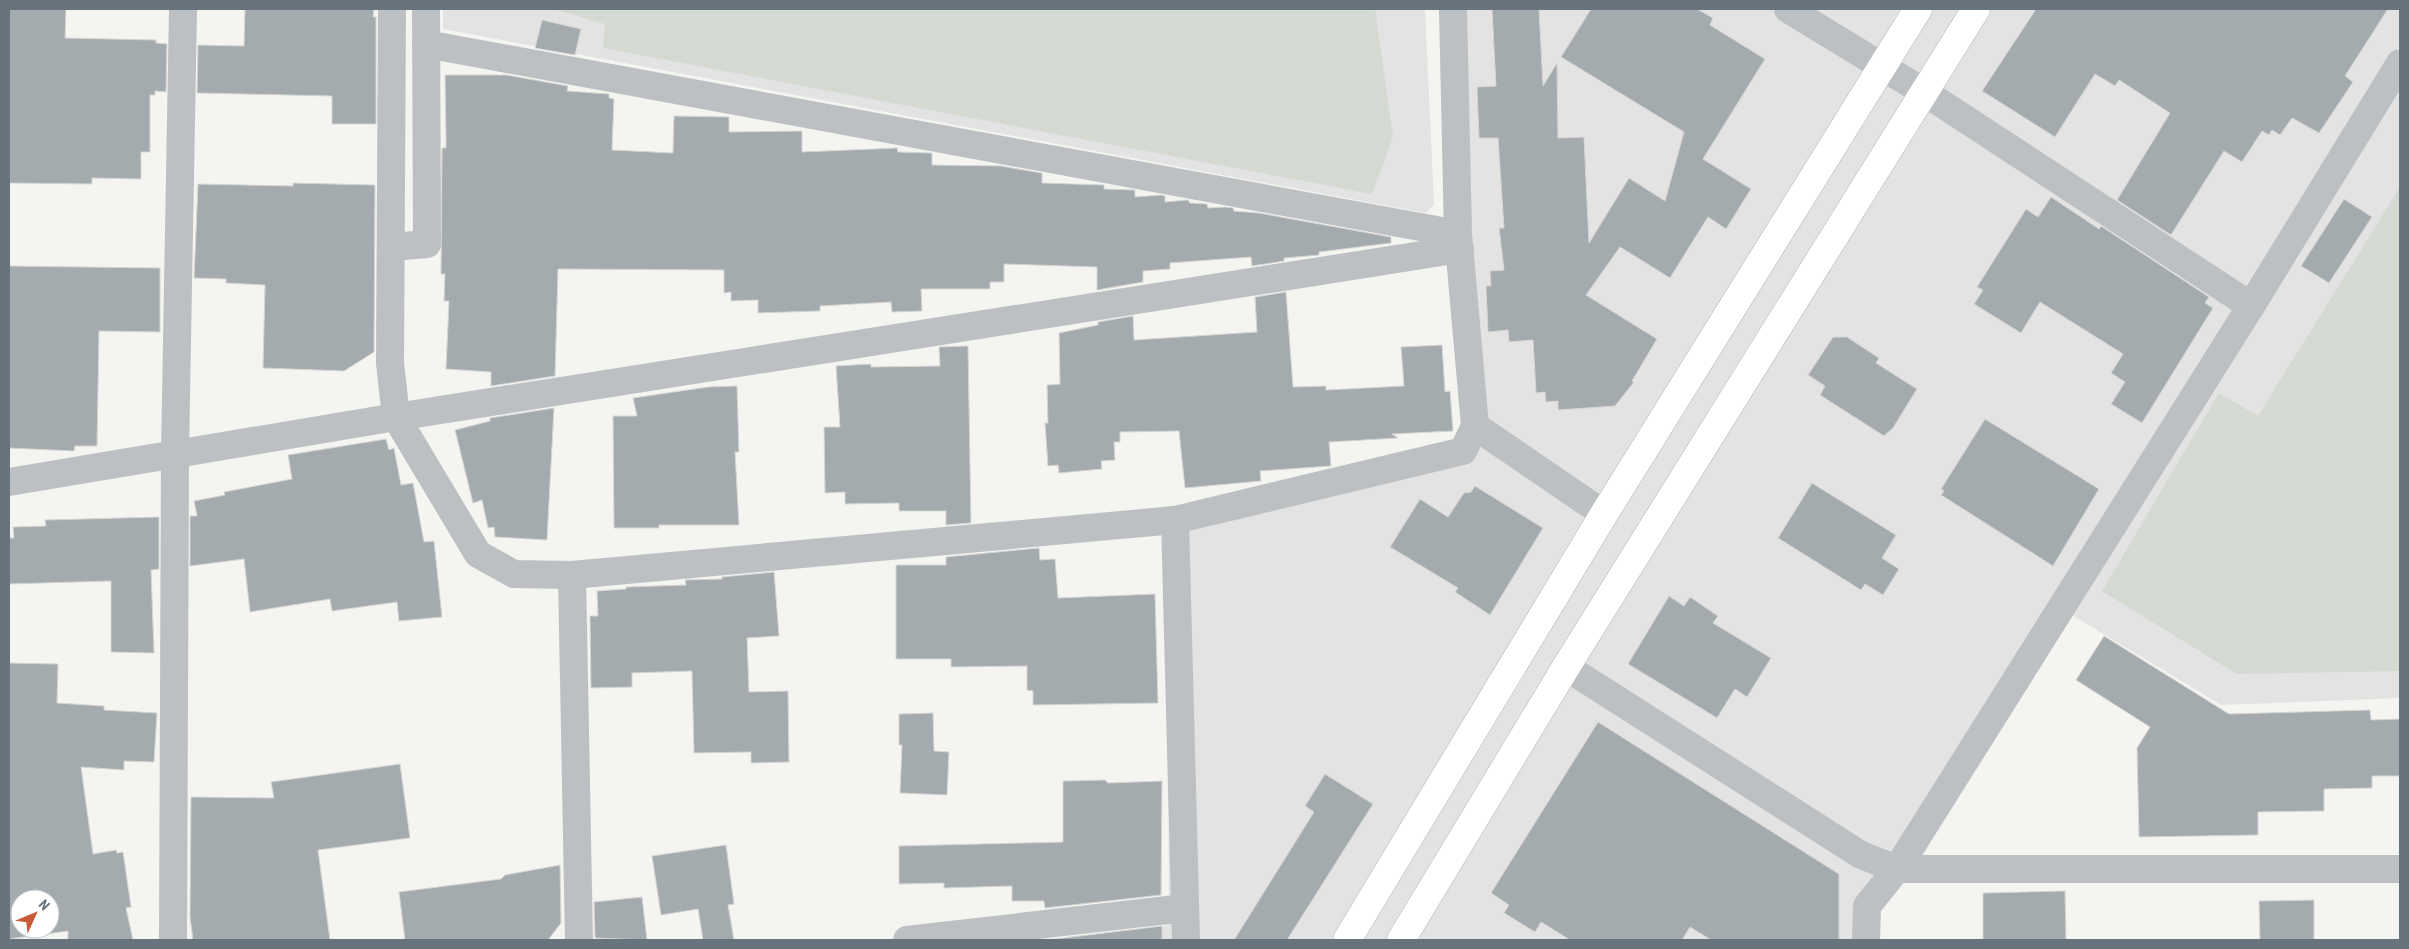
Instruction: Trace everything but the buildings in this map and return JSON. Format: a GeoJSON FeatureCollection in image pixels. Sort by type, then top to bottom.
{"type":"FeatureCollection","features":[{"type":"Feature","properties":{"kind":"street"},"geometry":{"type":"LineString","coordinates":[[173,940],[175,454],[182,9]]}},
{"type":"Feature","properties":{"kind":"street"},"geometry":{"type":"LineString","coordinates":[[392,9],[390,363],[396,417],[478,554],[514,574],[572,575],[1176,520],[1463,451],[1475,426],[1459,241],[1454,9]]}},
{"type":"Feature","properties":{"kind":"street"},"geometry":{"type":"LineString","coordinates":[[391,247],[427,244],[426,9]]}},
{"type":"Feature","properties":{"kind":"street"},"geometry":{"type":"LineString","coordinates":[[1788,9],[1924,92],[2251,306]]}},
{"type":"Feature","properties":{"kind":"street"},"geometry":{"type":"LineString","coordinates":[[1346,940],[1604,514],[1918,9]]}},
{"type":"Feature","properties":{"kind":"street"},"geometry":{"type":"LineString","coordinates":[[1401,940],[1566,668],[1976,9]]}},
{"type":"Feature","properties":{"kind":"street"},"geometry":{"type":"LineString","coordinates":[[426,44],[1459,241]]}},
{"type":"Feature","properties":{"kind":"street"},"geometry":{"type":"LineString","coordinates":[[1866,940],[1867,906],[1897,869],[2251,306],[2400,63]]}},
{"type":"Feature","properties":{"kind":"street"},"geometry":{"type":"LineString","coordinates":[[9,482],[1459,241]]}},
{"type":"Feature","properties":{"kind":"street"},"geometry":{"type":"LineString","coordinates":[[1475,426],[1604,514]]}},
{"type":"Feature","properties":{"kind":"street"},"geometry":{"type":"LineString","coordinates":[[1176,520],[1186,940]]}},
{"type":"Feature","properties":{"kind":"street"},"geometry":{"type":"LineString","coordinates":[[572,575],[578,940]]}},
{"type":"Feature","properties":{"kind":"street"},"geometry":{"type":"LineString","coordinates":[[1566,668],[1861,855],[1897,869],[2400,869]]}},
{"type":"Feature","properties":{"kind":"street"},"geometry":{"type":"LineString","coordinates":[[907,940],[1185,908]]}},
{"type":"Feature","properties":{"kind":"shaded area"},"geometry":{"type":"Polygon","coordinates":[[[443,9],[1425,9],[1434,204],[1426,213],[443,29],[443,9]]]}},
{"type":"Feature","properties":{"kind":"shaded area"},"geometry":{"type":"Polygon","coordinates":[[[553,9],[1375,9],[1393,137],[1372,194],[603,48],[605,24],[553,9]]]}},
{"type":"Feature","properties":{"kind":"shaded area"},"geometry":{"type":"Polygon","coordinates":[[[1456,9],[2400,9],[2400,44],[1861,924],[1859,940],[1059,940],[1169,925],[1167,524],[1479,445],[1456,9]]]}},
{"type":"Feature","properties":{"kind":"shaded area"},"geometry":{"type":"Polygon","coordinates":[[[2400,82],[2400,698],[2221,705],[2072,615],[2400,82]]]}},
{"type":"Feature","properties":{"kind":"shaded area"},"geometry":{"type":"Polygon","coordinates":[[[2400,187],[2400,671],[2237,674],[2102,591],[2219,393],[2258,416],[2400,187]]]}}]}
